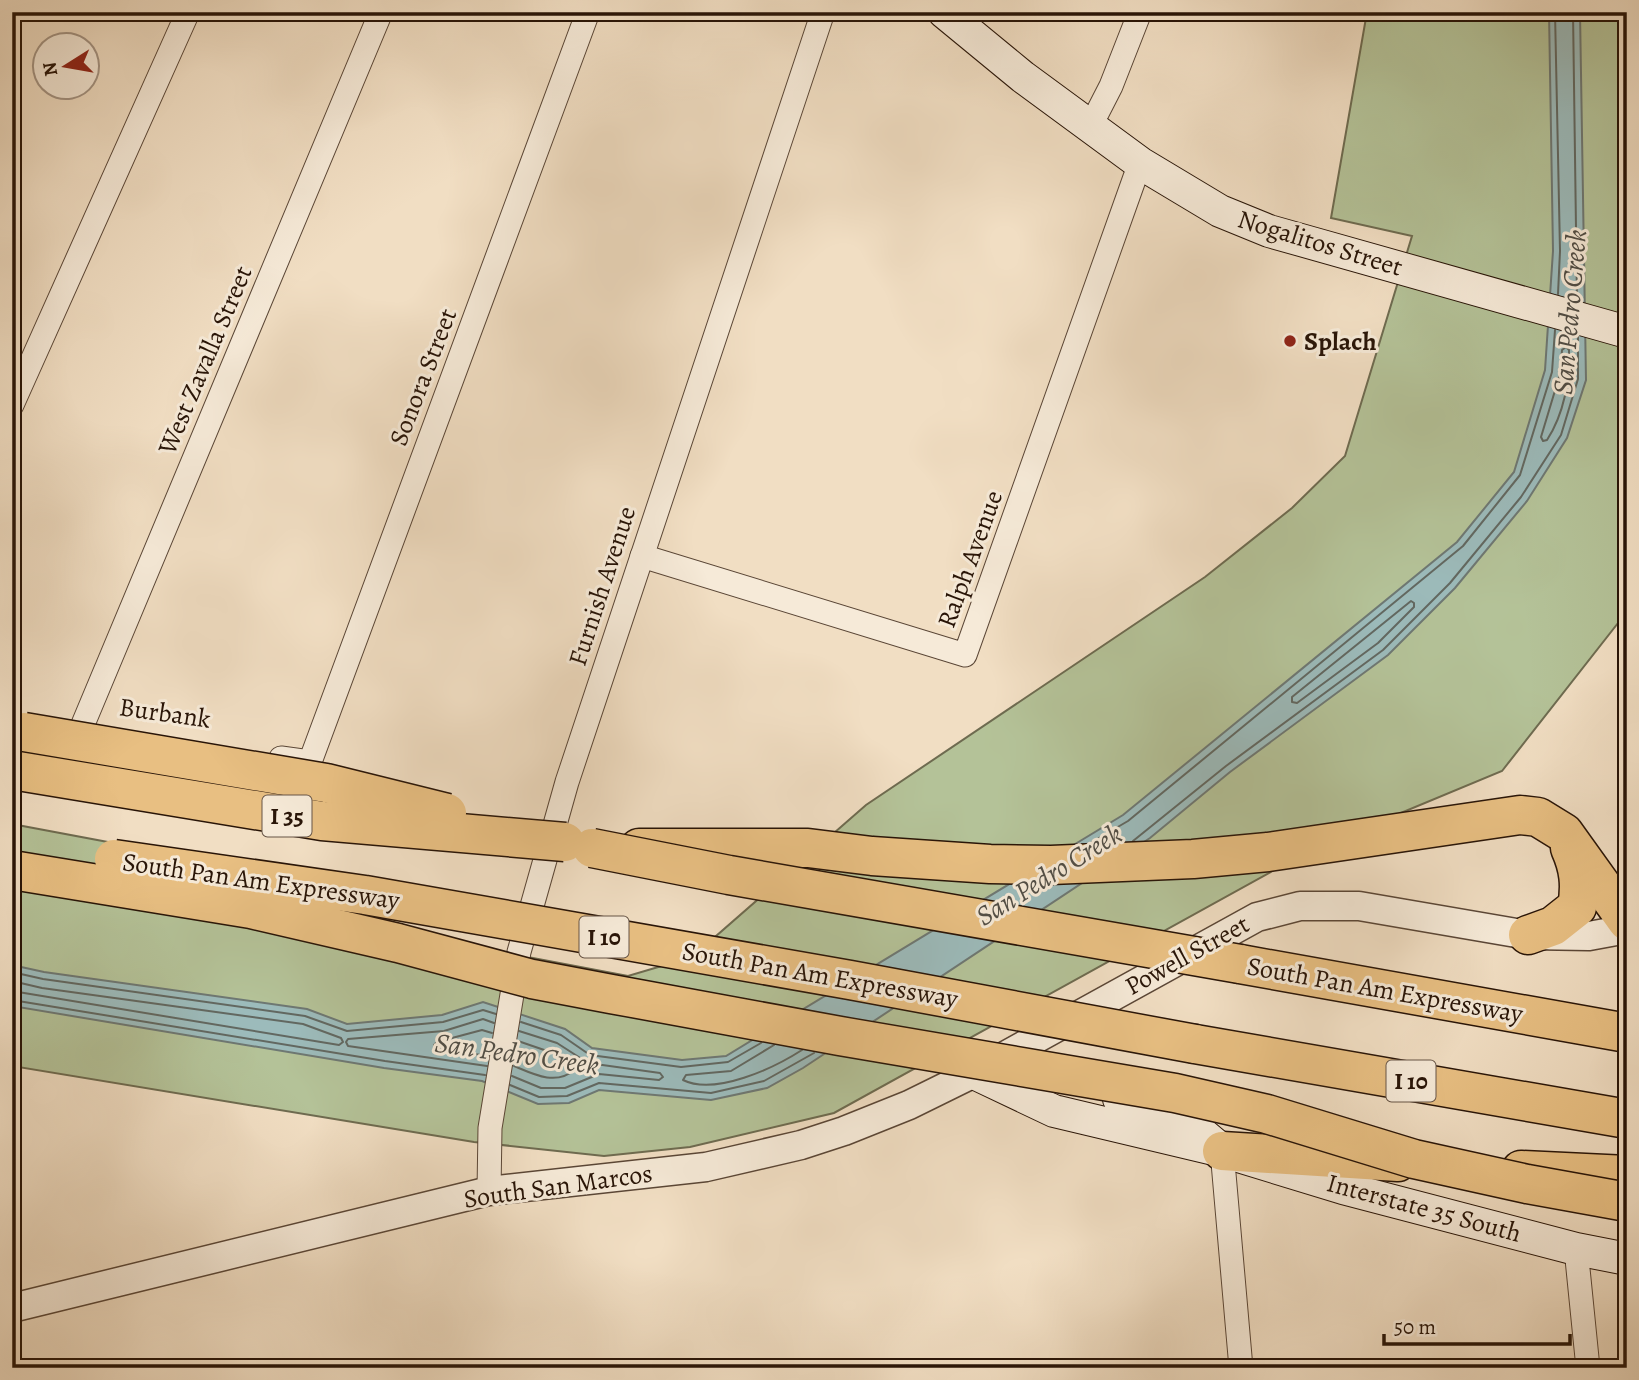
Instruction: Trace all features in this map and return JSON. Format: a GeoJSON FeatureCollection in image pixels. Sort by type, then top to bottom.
{"type":"FeatureCollection","features":[{"type":"Feature","properties":{"kind":"highway","name":"South Pan Am Expressway"},"geometry":{"type":"LineString","coordinates":[[15,727],[326,783],[578,845],[729,875],[1627,1033]]}},
{"type":"Feature","properties":{"kind":"highway","name":"South Pan Am Expressway"},"geometry":{"type":"LineString","coordinates":[[12,770],[321,821],[578,845]]}},
{"type":"Feature","properties":{"kind":"highway"},"geometry":{"type":"LineString","coordinates":[[578,845],[808,848],[949,862],[1051,864],[1193,859],[1268,852],[1520,815],[1538,817],[1627,880]]}},
{"type":"Feature","properties":{"kind":"highway"},"geometry":{"type":"LineString","coordinates":[[1564,833],[1627,920]]}},
{"type":"Feature","properties":{"kind":"highway"},"geometry":{"type":"LineString","coordinates":[[1528,935],[1553,926],[1577,906],[1580,888],[1576,862],[1564,833]]}},
{"type":"Feature","properties":{"kind":"highway","name":"South Pan Am Expressway"},"geometry":{"type":"LineString","coordinates":[[12,843],[378,897],[1627,1119]]}},
{"type":"Feature","properties":{"kind":"highway"},"geometry":{"type":"LineString","coordinates":[[12,870],[251,909],[532,979],[1209,1100],[1414,1158],[1528,1184],[1627,1202]]}},
{"type":"Feature","properties":{"kind":"highway"},"geometry":{"type":"LineString","coordinates":[[1222,1151],[1627,1175]]}},
{"type":"Feature","properties":{"kind":"main road","name":"Nogalitos Street"},"geometry":{"type":"LineString","coordinates":[[944,12],[1023,77],[1090,127],[1140,163],[1220,211],[1269,231],[1627,332]]}},
{"type":"Feature","properties":{"kind":"main road","name":"Interstate 35 South"},"geometry":{"type":"LineString","coordinates":[[974,1073],[1054,1111],[1222,1151],[1343,1188],[1576,1249],[1627,1259]]}},
{"type":"Feature","properties":{"kind":"street"},"geometry":{"type":"LineString","coordinates":[[12,405],[188,12]]}},
{"type":"Feature","properties":{"kind":"street","name":"West Zavalla Street"},"geometry":{"type":"LineString","coordinates":[[81,729],[381,12]]}},
{"type":"Feature","properties":{"kind":"street","name":"Sonora Street"},"geometry":{"type":"LineString","coordinates":[[310,762],[588,12]]}},
{"type":"Feature","properties":{"kind":"street","name":"Furnish Avenue"},"geometry":{"type":"LineString","coordinates":[[489,1191],[490,1128],[520,952],[567,782],[823,12]]}},
{"type":"Feature","properties":{"kind":"street"},"geometry":{"type":"LineString","coordinates":[[1090,127],[1111,86],[1140,12]]}},
{"type":"Feature","properties":{"kind":"street","name":"Ralph Avenue"},"geometry":{"type":"LineString","coordinates":[[642,556],[965,655],[1140,163]]}},
{"type":"Feature","properties":{"kind":"street","name":"Burbank"},"geometry":{"type":"LineString","coordinates":[[15,727],[81,729],[310,762]]}},
{"type":"Feature","properties":{"kind":"street","name":"Powell Street"},"geometry":{"type":"LineString","coordinates":[[974,1073],[1256,917],[1300,906],[1359,906],[1528,935],[1589,936],[1627,929]]}},
{"type":"Feature","properties":{"kind":"street","name":"South San Marcos"},"geometry":{"type":"LineString","coordinates":[[12,1308],[489,1191],[706,1167],[757,1156],[845,1131],[909,1105],[974,1073]]}},
{"type":"Feature","properties":{"kind":"street"},"geometry":{"type":"LineString","coordinates":[[1222,1151],[1241,1368]]}},
{"type":"Feature","properties":{"kind":"street"},"geometry":{"type":"LineString","coordinates":[[1576,1249],[1588,1368]]}},
{"type":"Feature","properties":{"kind":"green space"},"geometry":{"type":"Polygon","coordinates":[[[1367,12],[1627,12],[1627,606],[1618,623],[1502,771],[1307,852],[834,1113],[690,1147],[604,1156],[474,1142],[12,1066],[12,824],[225,864],[453,943],[628,976],[692,957],[866,805],[1205,577],[1292,508],[1345,456],[1412,236],[1331,218],[1367,12]]]}},
{"type":"Feature","properties":{"kind":"water","name":"San Pedro Creek"},"geometry":{"type":"Polygon","coordinates":[[[1549,12],[1580,12],[1586,380],[1567,438],[1527,501],[1455,588],[1388,655],[1230,772],[1150,838],[803,1068],[767,1088],[711,1100],[599,1090],[569,1103],[538,1104],[482,1081],[384,1068],[12,1006],[12,965],[44,972],[307,1009],[347,1024],[442,1015],[483,1002],[565,1029],[592,1048],[682,1060],[726,1056],[1123,815],[1457,542],[1514,472],[1545,370],[1553,251],[1549,12]]]}},
{"type":"Feature","properties":{"kind":"place","name":"Splach"},"geometry":{"type":"Point","coordinates":[1290,341]}}]}
